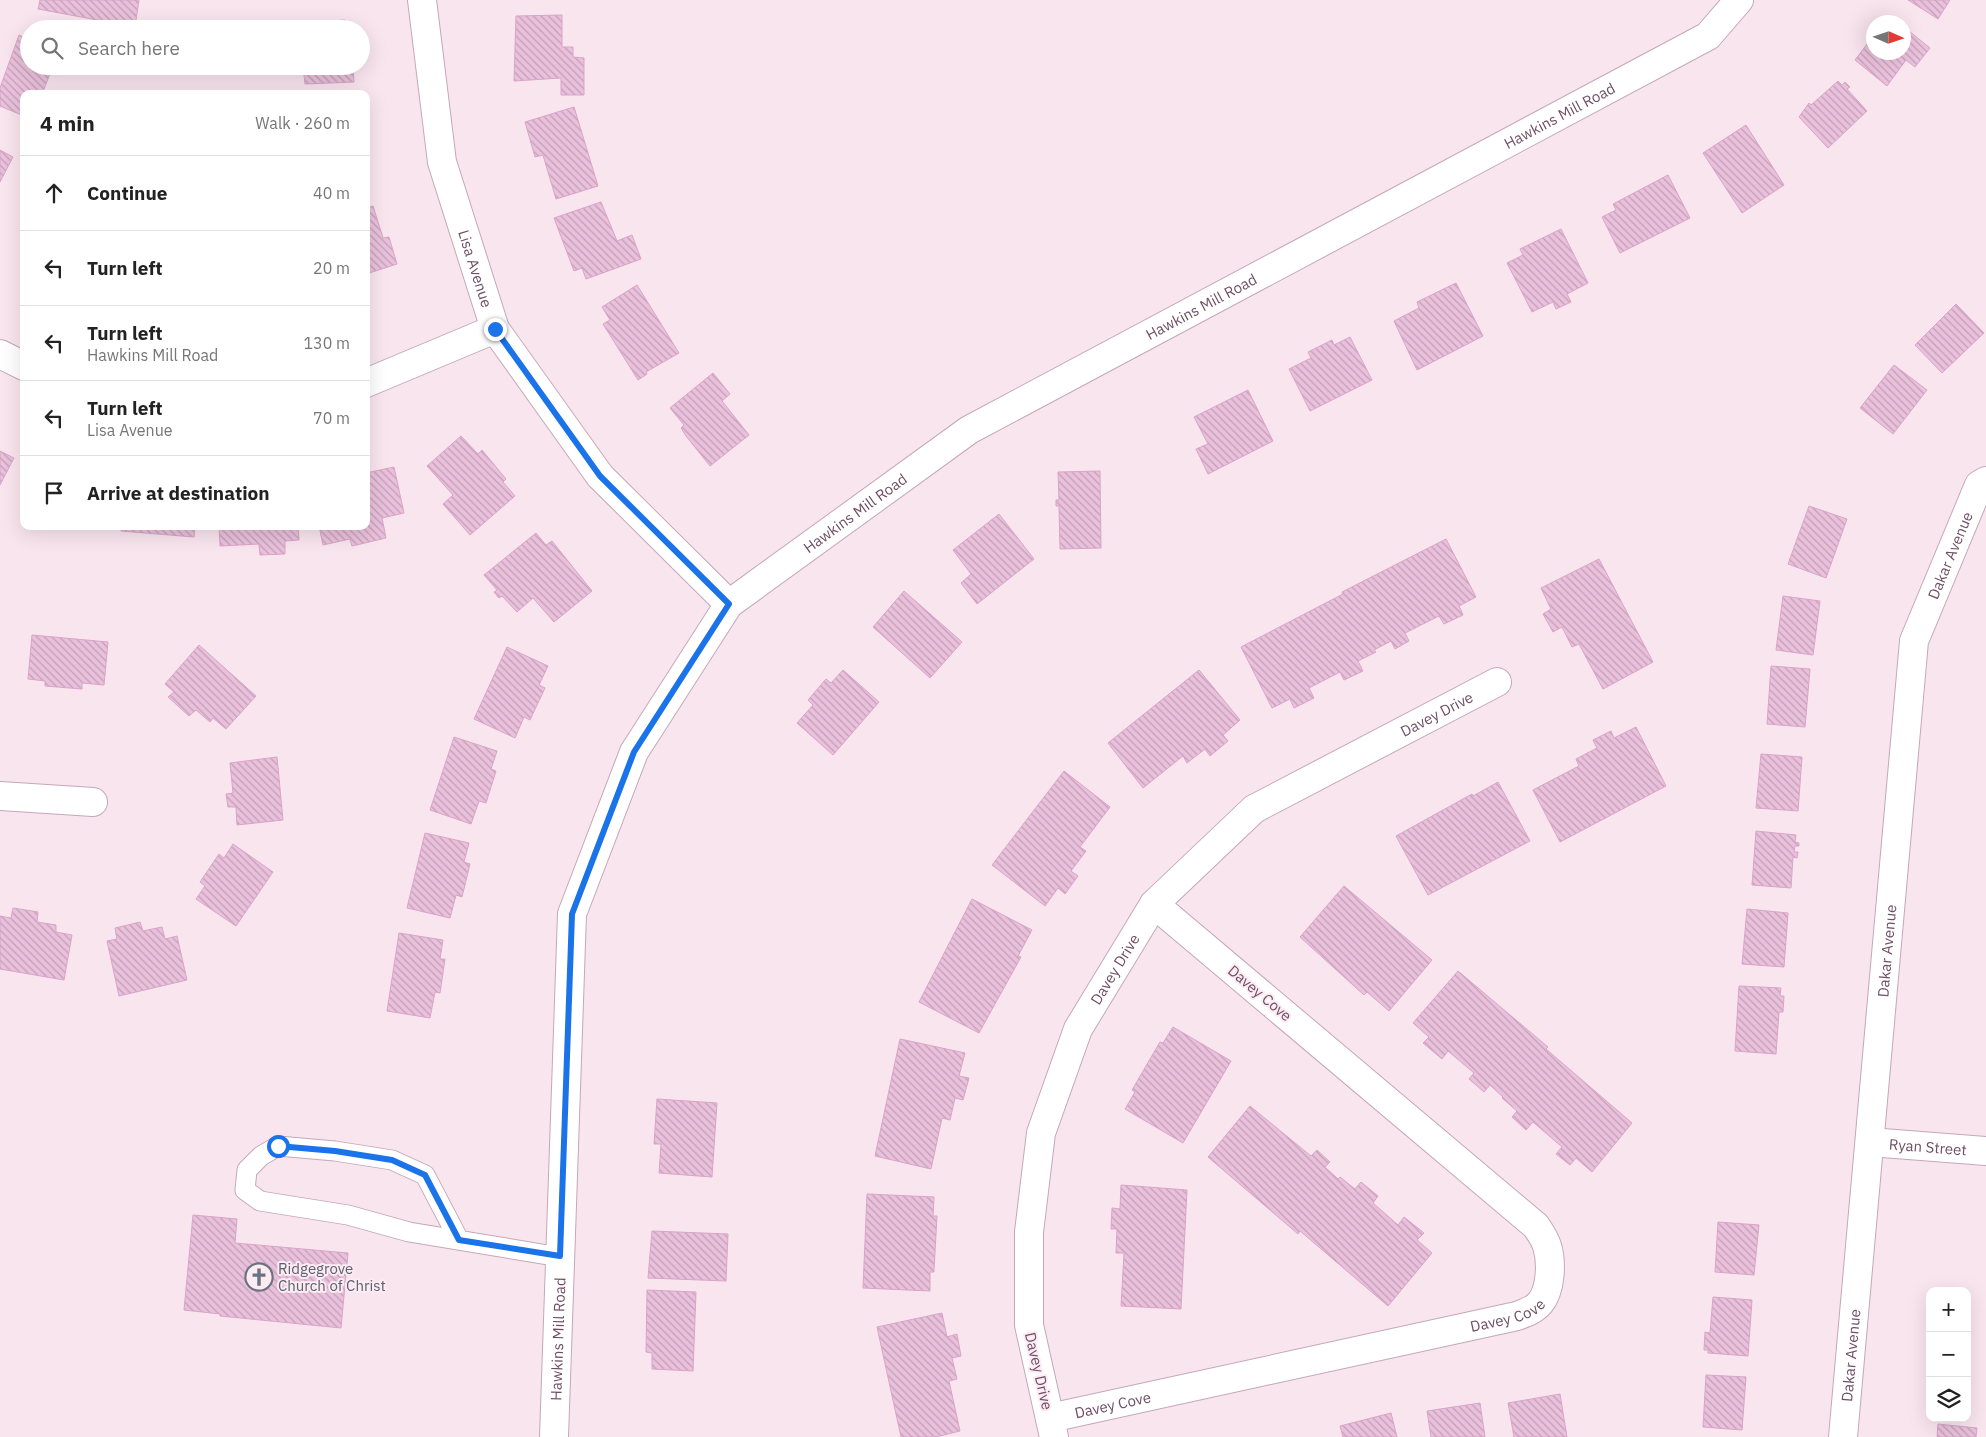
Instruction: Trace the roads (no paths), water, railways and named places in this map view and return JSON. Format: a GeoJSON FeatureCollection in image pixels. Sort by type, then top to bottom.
{"type":"FeatureCollection","features":[{"type":"Feature","properties":{"kind":"street","name":"Lisa Avenue"},"geometry":{"type":"LineString","coordinates":[[422,0],[442,162],[495,329],[600,476],[729,604]]}},
{"type":"Feature","properties":{"kind":"street","name":"Hawkins Mill Road"},"geometry":{"type":"LineString","coordinates":[[554,1437],[572,914],[634,752],[729,604],[969,430],[1708,36],[1739,0]]}},
{"type":"Feature","properties":{"kind":"street"},"geometry":{"type":"LineString","coordinates":[[370,381],[495,329]]}},
{"type":"Feature","properties":{"kind":"street"},"geometry":{"type":"LineString","coordinates":[[0,354],[20,364]]}},
{"type":"Feature","properties":{"kind":"street","name":"Dakar Avenue"},"geometry":{"type":"LineString","coordinates":[[1843,1437],[1914,641],[1980,485],[1986,481]]}},
{"type":"Feature","properties":{"kind":"street","name":"Davey Drive"},"geometry":{"type":"LineString","coordinates":[[1052,1427],[1029,1325],[1029,1232],[1041,1133],[1078,1029],[1154,904],[1254,809],[1497,682]]}},
{"type":"Feature","properties":{"kind":"street"},"geometry":{"type":"LineString","coordinates":[[0,796],[93,802]]}},
{"type":"Feature","properties":{"kind":"street","name":"Davey Cove"},"geometry":{"type":"LineString","coordinates":[[1052,1427],[1517,1316],[1531,1311],[1540,1303],[1545,1294],[1549,1261],[1547,1245],[1536,1226],[1154,904]]}},
{"type":"Feature","properties":{"kind":"street","name":"Ryan Street"},"geometry":{"type":"LineString","coordinates":[[1870,1142],[1986,1151]]}},
{"type":"Feature","properties":{"kind":"lane"},"geometry":{"type":"LineString","coordinates":[[459,1240],[425,1175],[392,1160],[335,1151],[278,1146],[261,1156],[247,1170],[245,1190],[260,1202],[348,1215],[409,1232],[459,1240],[560,1256]]}},
{"type":"Feature","properties":{"kind":"place","name":"Ridgegrove Church of Christ"},"geometry":{"type":"Point","coordinates":[259,1277]}}]}
